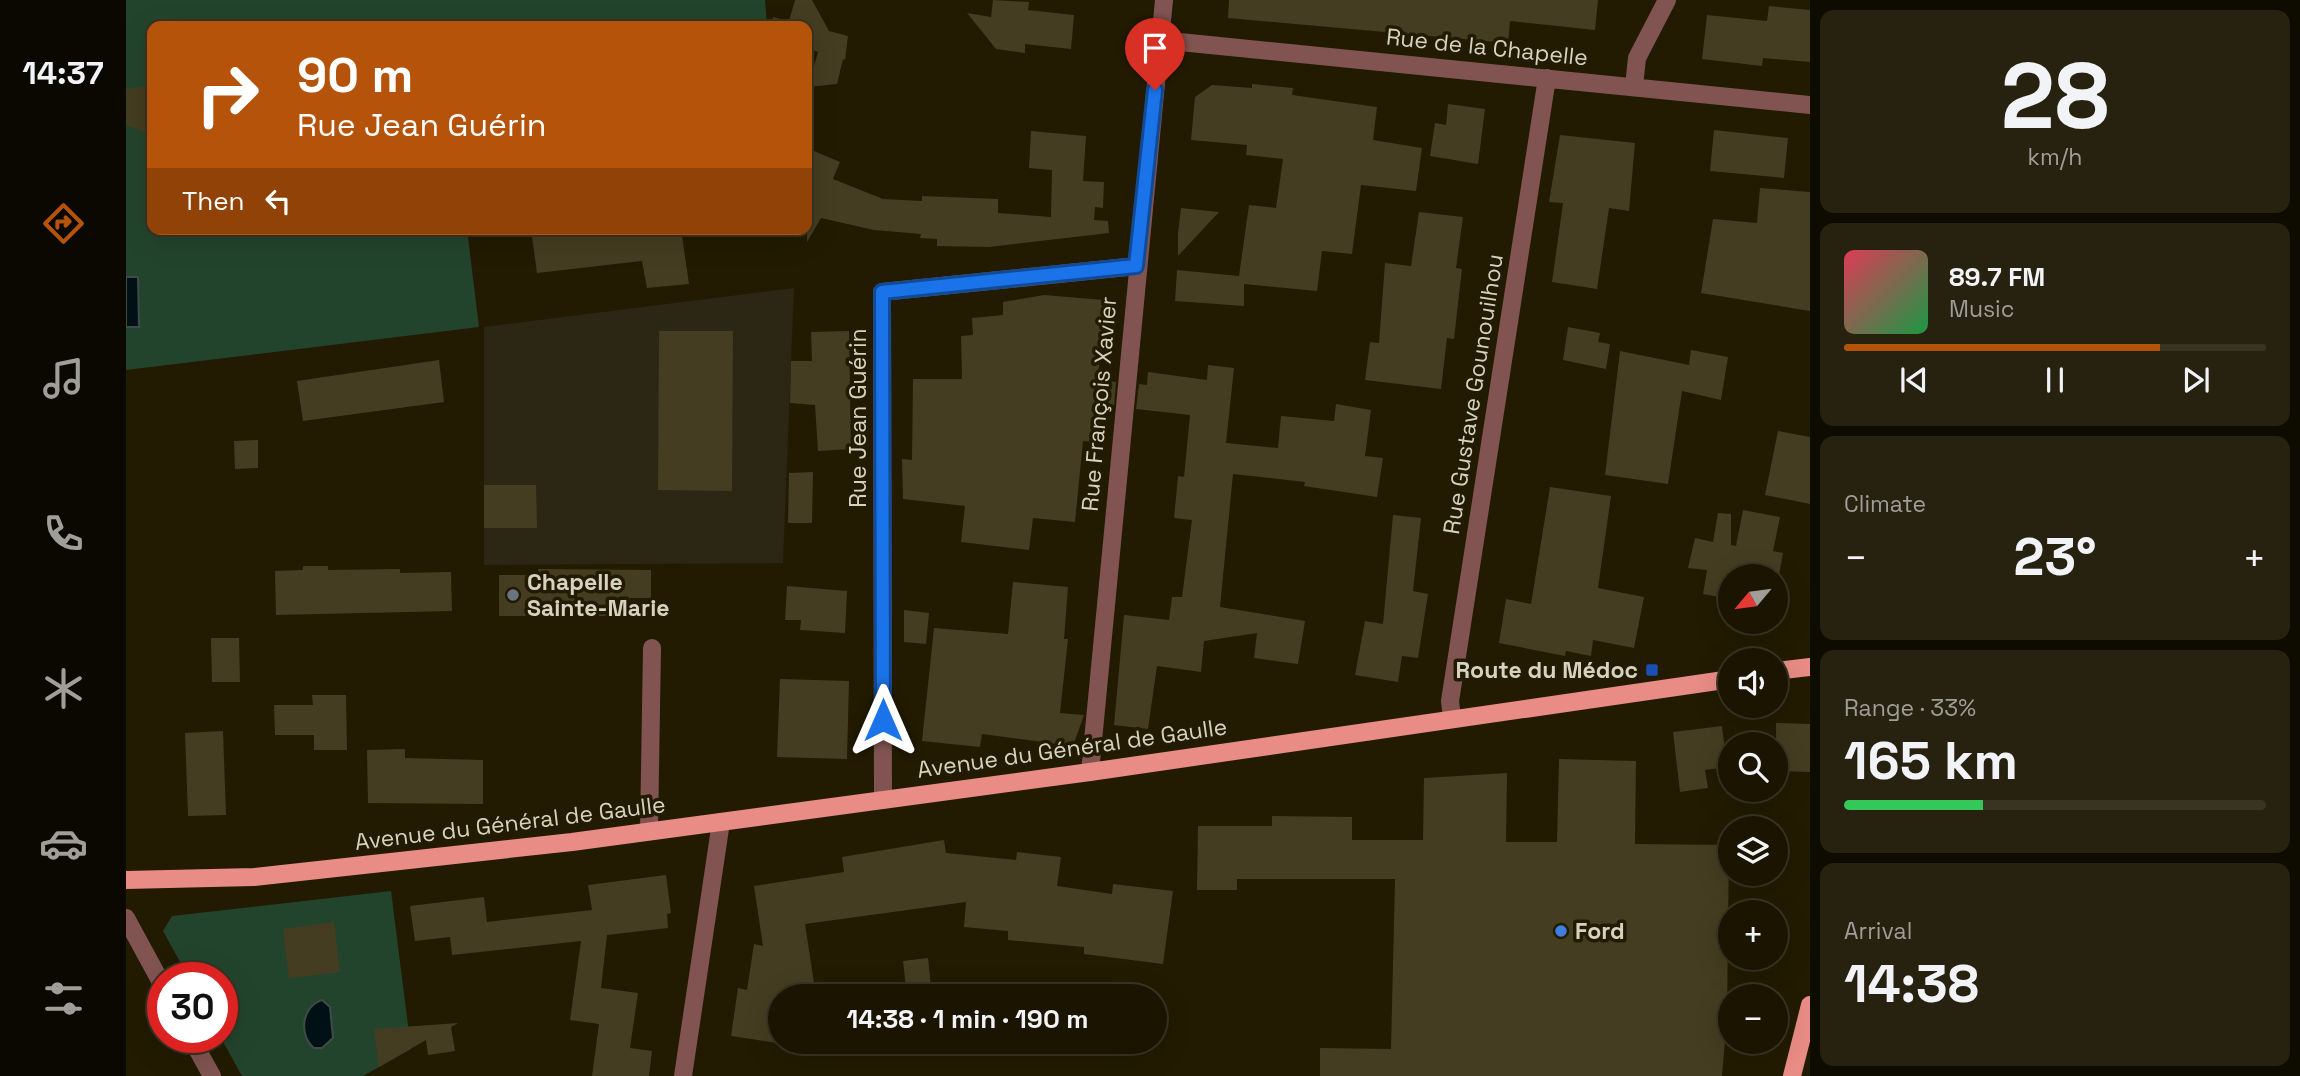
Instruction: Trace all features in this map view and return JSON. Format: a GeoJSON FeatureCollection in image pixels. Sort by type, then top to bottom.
{"type":"FeatureCollection","features":[{"type":"Feature","properties":{"kind":"main road"},"geometry":{"type":"LineString","coordinates":[[1788,670],[1810,667]]}},
{"type":"Feature","properties":{"kind":"main road","name":"Avenue du Général de Gaulle"},"geometry":{"type":"LineString","coordinates":[[126,880],[254,877],[721,822],[1090,772],[1718,681]]}},
{"type":"Feature","properties":{"kind":"main road"},"geometry":{"type":"LineString","coordinates":[[1792,1076],[1810,1005]]}},
{"type":"Feature","properties":{"kind":"street","name":"Rue François Xavier"},"geometry":{"type":"LineString","coordinates":[[1090,772],[1136,266],[1164,0]]}},
{"type":"Feature","properties":{"kind":"street"},"geometry":{"type":"LineString","coordinates":[[1634,86],[1637,58],[1667,0]]}},
{"type":"Feature","properties":{"kind":"street","name":"Rue de la Chapelle"},"geometry":{"type":"LineString","coordinates":[[1160,40],[1810,105]]}},
{"type":"Feature","properties":{"kind":"street","name":"Rue Gustave Gounouilhou"},"geometry":{"type":"LineString","coordinates":[[1452,718],[1450,701],[1548,78]]}},
{"type":"Feature","properties":{"kind":"street","name":"Rue Jean Guérin"},"geometry":{"type":"LineString","coordinates":[[883,800],[882,292],[1136,266]]}},
{"type":"Feature","properties":{"kind":"street"},"geometry":{"type":"LineString","coordinates":[[649,831],[652,648]]}},
{"type":"Feature","properties":{"kind":"street"},"geometry":{"type":"LineString","coordinates":[[683,1076],[721,822]]}},
{"type":"Feature","properties":{"kind":"street"},"geometry":{"type":"LineString","coordinates":[[126,918],[150,962]]}},
{"type":"Feature","properties":{"kind":"street"},"geometry":{"type":"LineString","coordinates":[[199,1053],[212,1076]]}},
{"type":"Feature","properties":{"kind":"shaded area"},"geometry":{"type":"Polygon","coordinates":[[[126,277],[138,277],[139,327],[126,327],[126,277]]]}},
{"type":"Feature","properties":{"kind":"shaded area"},"geometry":{"type":"Polygon","coordinates":[[[794,288],[783,563],[484,565],[484,327],[794,288]]]}},
{"type":"Feature","properties":{"kind":"shaded area"},"geometry":{"type":"Polygon","coordinates":[[[322,1000],[330,1007],[333,1038],[322,1048],[314,1048],[306,1036],[304,1021],[310,1008],[322,1000]]]}},
{"type":"Feature","properties":{"kind":"green space"},"geometry":{"type":"Polygon","coordinates":[[[126,0],[765,0],[767,21],[147,21],[147,235],[468,235],[479,327],[126,370],[126,0]]]}},
{"type":"Feature","properties":{"kind":"green space"},"geometry":{"type":"Polygon","coordinates":[[[391,891],[411,1049],[363,1076],[242,1076],[229,1053],[238,1053],[238,962],[180,962],[163,931],[172,916],[391,891]]]}},
{"type":"Feature","properties":{"kind":"building"},"geometry":{"type":"Polygon","coordinates":[[[795,0],[812,0],[829,31],[848,36],[845,60],[843,59],[837,84],[812,87],[812,73],[818,52],[812,50],[812,21],[789,21],[795,0]]]}},
{"type":"Feature","properties":{"kind":"building"},"geometry":{"type":"Polygon","coordinates":[[[993,0],[1029,2],[1028,10],[1074,15],[1071,49],[1025,44],[1025,53],[996,49],[967,13],[991,17],[993,0]]]}},
{"type":"Feature","properties":{"kind":"building"},"geometry":{"type":"Polygon","coordinates":[[[1229,0],[1598,0],[1595,30],[1510,21],[1508,43],[1228,18],[1229,0]]]}},
{"type":"Feature","properties":{"kind":"building"},"geometry":{"type":"Polygon","coordinates":[[[1769,6],[1810,10],[1810,62],[1763,58],[1762,66],[1702,59],[1707,15],[1767,21],[1769,6]]]}},
{"type":"Feature","properties":{"kind":"building"},"geometry":{"type":"Polygon","coordinates":[[[773,17],[789,21],[772,21],[773,17]]]}},
{"type":"Feature","properties":{"kind":"building"},"geometry":{"type":"Polygon","coordinates":[[[1252,84],[1293,88],[1292,95],[1377,107],[1373,140],[1422,148],[1416,191],[1361,185],[1352,254],[1322,251],[1317,291],[1244,284],[1244,306],[1175,301],[1177,270],[1239,276],[1249,205],[1276,208],[1283,159],[1246,155],[1247,145],[1191,140],[1195,97],[1212,85],[1252,88],[1252,84]]]}},
{"type":"Feature","properties":{"kind":"building"},"geometry":{"type":"Polygon","coordinates":[[[147,86],[147,133],[126,125],[126,89],[147,86]]]}},
{"type":"Feature","properties":{"kind":"building"},"geometry":{"type":"Polygon","coordinates":[[[1448,104],[1485,109],[1478,164],[1430,156],[1435,123],[1446,125],[1448,104]]]}},
{"type":"Feature","properties":{"kind":"building"},"geometry":{"type":"Polygon","coordinates":[[[1714,130],[1788,138],[1784,178],[1710,171],[1714,130]]]}},
{"type":"Feature","properties":{"kind":"building"},"geometry":{"type":"Polygon","coordinates":[[[1031,131],[1086,136],[1083,181],[1104,182],[1103,208],[1095,207],[1094,220],[1108,221],[1109,233],[989,247],[937,246],[937,239],[920,238],[921,234],[874,230],[821,218],[812,233],[812,150],[840,162],[833,179],[883,199],[922,201],[922,196],[998,199],[998,213],[1051,217],[1052,170],[1029,168],[1031,131]]]}},
{"type":"Feature","properties":{"kind":"building"},"geometry":{"type":"Polygon","coordinates":[[[1560,135],[1635,143],[1629,211],[1609,208],[1597,289],[1552,282],[1563,203],[1549,202],[1560,135]]]}},
{"type":"Feature","properties":{"kind":"building"},"geometry":{"type":"Polygon","coordinates":[[[1760,188],[1810,192],[1810,311],[1701,293],[1713,219],[1757,223],[1760,188]]]}},
{"type":"Feature","properties":{"kind":"building"},"geometry":{"type":"Polygon","coordinates":[[[1181,208],[1219,212],[1178,256],[1178,233],[1181,208]]]}},
{"type":"Feature","properties":{"kind":"building"},"geometry":{"type":"Polygon","coordinates":[[[1419,212],[1463,217],[1456,268],[1462,269],[1454,339],[1447,338],[1441,389],[1365,380],[1370,342],[1379,343],[1385,263],[1411,266],[1419,212]]]}},
{"type":"Feature","properties":{"kind":"building"},"geometry":{"type":"Polygon","coordinates":[[[532,235],[682,235],[689,284],[647,288],[642,261],[537,273],[532,235]]]}},
{"type":"Feature","properties":{"kind":"building"},"geometry":{"type":"Polygon","coordinates":[[[1044,295],[1104,300],[1098,380],[1116,382],[1114,406],[1098,406],[1094,442],[1083,441],[1075,522],[1033,518],[1029,550],[961,542],[965,506],[903,499],[902,459],[912,460],[913,379],[962,379],[961,336],[973,335],[972,318],[1003,315],[1003,302],[1044,295]]]}},
{"type":"Feature","properties":{"kind":"building"},"geometry":{"type":"Polygon","coordinates":[[[1568,327],[1600,333],[1598,342],[1610,344],[1606,369],[1563,360],[1568,327]]]}},
{"type":"Feature","properties":{"kind":"building"},"geometry":{"type":"Polygon","coordinates":[[[659,331],[733,331],[732,491],[658,490],[659,331]]]}},
{"type":"Feature","properties":{"kind":"building"},"geometry":{"type":"Polygon","coordinates":[[[849,331],[851,449],[818,451],[815,405],[790,403],[791,361],[812,361],[811,332],[849,331]]]}},
{"type":"Feature","properties":{"kind":"building"},"geometry":{"type":"Polygon","coordinates":[[[1691,350],[1728,357],[1721,400],[1682,391],[1668,484],[1605,475],[1620,351],[1689,365],[1691,350]]]}},
{"type":"Feature","properties":{"kind":"building"},"geometry":{"type":"Polygon","coordinates":[[[439,360],[444,402],[303,421],[297,381],[439,360]]]}},
{"type":"Feature","properties":{"kind":"building"},"geometry":{"type":"Polygon","coordinates":[[[1208,365],[1234,368],[1226,443],[1278,448],[1281,416],[1334,421],[1336,404],[1371,410],[1365,456],[1383,458],[1377,497],[1304,486],[1305,482],[1233,474],[1220,607],[1305,621],[1298,664],[1254,658],[1257,633],[1204,641],[1201,672],[1157,666],[1148,729],[1114,725],[1124,615],[1169,620],[1172,597],[1182,597],[1192,520],[1174,518],[1178,476],[1184,477],[1190,415],[1136,409],[1139,384],[1147,385],[1148,372],[1207,380],[1208,365]]]}},
{"type":"Feature","properties":{"kind":"building"},"geometry":{"type":"Polygon","coordinates":[[[1778,431],[1810,437],[1810,504],[1765,495],[1778,431]]]}},
{"type":"Feature","properties":{"kind":"building"},"geometry":{"type":"Polygon","coordinates":[[[258,440],[258,468],[235,469],[234,441],[258,440]]]}},
{"type":"Feature","properties":{"kind":"building"},"geometry":{"type":"Polygon","coordinates":[[[813,472],[812,523],[788,523],[789,473],[813,472]]]}},
{"type":"Feature","properties":{"kind":"building"},"geometry":{"type":"Polygon","coordinates":[[[484,485],[536,485],[537,528],[484,528],[484,485]]]}},
{"type":"Feature","properties":{"kind":"building"},"geometry":{"type":"Polygon","coordinates":[[[1550,487],[1611,496],[1598,588],[1644,597],[1634,648],[1593,640],[1591,656],[1566,651],[1565,656],[1499,643],[1506,599],[1531,604],[1550,487]]]}},
{"type":"Feature","properties":{"kind":"building"},"geometry":{"type":"Polygon","coordinates":[[[1743,510],[1780,517],[1773,551],[1783,553],[1781,564],[1718,564],[1718,597],[1703,594],[1707,570],[1688,568],[1695,538],[1713,542],[1718,513],[1731,514],[1731,545],[1736,546],[1743,510]]]}},
{"type":"Feature","properties":{"kind":"building"},"geometry":{"type":"Polygon","coordinates":[[[1393,515],[1421,518],[1413,591],[1428,594],[1418,658],[1402,656],[1398,682],[1355,675],[1365,621],[1383,624],[1393,515]]]}},
{"type":"Feature","properties":{"kind":"building"},"geometry":{"type":"Polygon","coordinates":[[[303,566],[328,566],[328,570],[400,569],[400,573],[451,572],[452,611],[276,615],[275,571],[303,570],[303,566]]]}},
{"type":"Feature","properties":{"kind":"building"},"geometry":{"type":"Polygon","coordinates":[[[538,569],[651,570],[651,598],[630,598],[629,616],[499,616],[499,575],[538,575],[538,569]]]}},
{"type":"Feature","properties":{"kind":"building"},"geometry":{"type":"Polygon","coordinates":[[[1013,582],[1068,587],[1064,639],[1068,639],[1060,713],[1084,715],[1073,746],[982,734],[980,747],[922,741],[934,628],[1008,634],[1013,582]]]}},
{"type":"Feature","properties":{"kind":"building"},"geometry":{"type":"Polygon","coordinates":[[[787,586],[847,591],[845,633],[800,630],[801,620],[785,620],[787,586]]]}},
{"type":"Feature","properties":{"kind":"building"},"geometry":{"type":"Polygon","coordinates":[[[904,610],[929,613],[926,644],[904,642],[904,610]]]}},
{"type":"Feature","properties":{"kind":"building"},"geometry":{"type":"Polygon","coordinates":[[[211,638],[239,638],[240,682],[212,682],[211,638]]]}},
{"type":"Feature","properties":{"kind":"building"},"geometry":{"type":"Polygon","coordinates":[[[780,679],[849,681],[847,759],[777,757],[780,679]]]}},
{"type":"Feature","properties":{"kind":"building"},"geometry":{"type":"Polygon","coordinates":[[[312,695],[346,695],[347,750],[314,750],[314,735],[275,735],[274,705],[313,705],[312,695]]]}},
{"type":"Feature","properties":{"kind":"building"},"geometry":{"type":"Polygon","coordinates":[[[1776,723],[1810,724],[1810,772],[1788,771],[1788,732],[1776,732],[1776,723]]]}},
{"type":"Feature","properties":{"kind":"building"},"geometry":{"type":"Polygon","coordinates":[[[1722,726],[1723,732],[1718,732],[1718,768],[1705,770],[1708,788],[1680,792],[1673,732],[1722,726]]]}},
{"type":"Feature","properties":{"kind":"building"},"geometry":{"type":"Polygon","coordinates":[[[223,731],[226,815],[188,816],[185,733],[223,731]]]}},
{"type":"Feature","properties":{"kind":"building"},"geometry":{"type":"Polygon","coordinates":[[[405,749],[405,758],[483,760],[483,804],[368,803],[367,750],[405,749]]]}},
{"type":"Feature","properties":{"kind":"building","name":"Ford"},"geometry":{"type":"Polygon","coordinates":[[[1559,759],[1636,761],[1635,844],[1718,845],[1718,886],[1729,886],[1728,900],[1718,900],[1718,970],[1728,970],[1727,984],[1718,984],[1718,1054],[1724,1054],[1722,1076],[1320,1076],[1320,1048],[1391,1049],[1395,879],[1237,879],[1237,890],[1197,890],[1198,826],[1272,826],[1272,816],[1352,817],[1352,840],[1423,840],[1424,778],[1507,773],[1506,842],[1557,842],[1559,759]]]}},
{"type":"Feature","properties":{"kind":"building"},"geometry":{"type":"Polygon","coordinates":[[[944,840],[946,853],[1016,860],[1017,852],[1061,857],[1057,886],[1112,894],[1113,884],[1173,891],[1163,964],[1084,954],[1084,947],[1008,940],[1008,931],[964,927],[966,902],[805,924],[814,984],[768,984],[768,1042],[731,1036],[738,988],[747,990],[754,944],[763,946],[754,886],[844,872],[842,857],[944,840]]]}},
{"type":"Feature","properties":{"kind":"building"},"geometry":{"type":"Polygon","coordinates":[[[666,875],[671,913],[667,914],[668,928],[607,935],[601,988],[638,993],[630,1048],[652,1051],[649,1076],[592,1076],[599,1024],[570,1020],[581,941],[452,955],[450,937],[415,941],[410,906],[484,897],[487,922],[592,910],[588,885],[666,875]]]}},
{"type":"Feature","properties":{"kind":"building"},"geometry":{"type":"Polygon","coordinates":[[[334,922],[340,972],[289,978],[283,929],[334,922]]]}},
{"type":"Feature","properties":{"kind":"building"},"geometry":{"type":"Polygon","coordinates":[[[928,958],[931,984],[906,984],[903,961],[928,958]]]}},
{"type":"Feature","properties":{"kind":"building"},"geometry":{"type":"Polygon","coordinates":[[[458,1023],[451,1027],[455,1051],[428,1055],[426,1040],[379,1067],[374,1029],[458,1023]]]}},
{"type":"Feature","properties":{"kind":"place","name":"Chapelle Sainte-Marie"},"geometry":{"type":"Point","coordinates":[513,595]}},
{"type":"Feature","properties":{"kind":"place","name":"Route du Médoc"},"geometry":{"type":"Point","coordinates":[1652,670]}},
{"type":"Feature","properties":{"kind":"place","name":"Ford"},"geometry":{"type":"Point","coordinates":[1561,931]}},
{"type":"Feature","properties":{"kind":"route"},"geometry":{"type":"LineString","coordinates":[[883,720],[882,292],[1114,266],[1136,266],[1155,90]]}}]}
